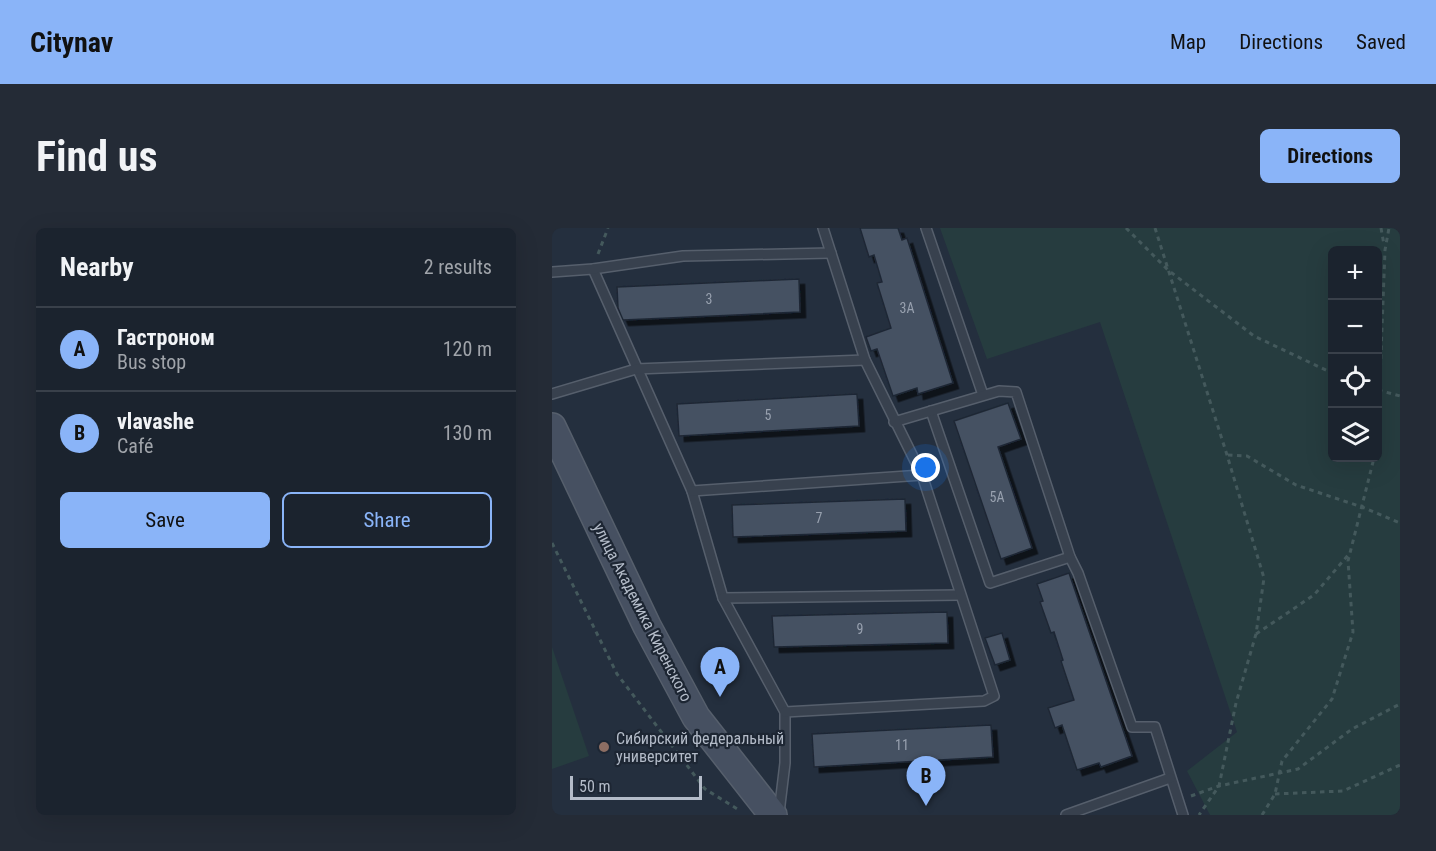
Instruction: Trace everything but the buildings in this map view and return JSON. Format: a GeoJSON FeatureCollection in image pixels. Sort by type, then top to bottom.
{"type":"FeatureCollection","features":[{"type":"Feature","properties":{"kind":"main road","name":"улица Академика Киренского"},"geometry":{"type":"LineString","coordinates":[[552,427],[647,626],[696,717],[773,815]]}},
{"type":"Feature","properties":{"kind":"lane"},"geometry":{"type":"LineString","coordinates":[[785,712],[984,700],[994,696],[922,475],[865,360],[823,228]]}},
{"type":"Feature","properties":{"kind":"lane"},"geometry":{"type":"LineString","coordinates":[[926,228],[983,395]]}},
{"type":"Feature","properties":{"kind":"lane"},"geometry":{"type":"LineString","coordinates":[[552,272],[593,269],[683,256],[831,253]]}},
{"type":"Feature","properties":{"kind":"lane"},"geometry":{"type":"LineString","coordinates":[[593,269],[692,491],[723,598],[785,712],[785,763],[779,815]]}},
{"type":"Feature","properties":{"kind":"lane"},"geometry":{"type":"LineString","coordinates":[[552,394],[636,369],[865,360]]}},
{"type":"Feature","properties":{"kind":"lane"},"geometry":{"type":"LineString","coordinates":[[894,422],[999,391],[1016,392],[1070,557],[1078,573],[1132,727],[1155,727],[1183,815]]}},
{"type":"Feature","properties":{"kind":"lane"},"geometry":{"type":"LineString","coordinates":[[931,411],[990,583],[1070,557]]}},
{"type":"Feature","properties":{"kind":"lane"},"geometry":{"type":"LineString","coordinates":[[692,491],[922,475]]}},
{"type":"Feature","properties":{"kind":"lane"},"geometry":{"type":"LineString","coordinates":[[723,598],[960,595]]}},
{"type":"Feature","properties":{"kind":"lane"},"geometry":{"type":"LineString","coordinates":[[1066,815],[1170,778]]}},
{"type":"Feature","properties":{"kind":"path"},"geometry":{"type":"LineString","coordinates":[[593,269],[608,228]]}},
{"type":"Feature","properties":{"kind":"path"},"geometry":{"type":"LineString","coordinates":[[1126,228],[1168,270],[1254,336],[1328,371]]}},
{"type":"Feature","properties":{"kind":"path"},"geometry":{"type":"LineString","coordinates":[[1155,228],[1264,578],[1256,634],[1236,703],[1219,786],[1199,815]]}},
{"type":"Feature","properties":{"kind":"path"},"geometry":{"type":"LineString","coordinates":[[1380,354],[1384,250],[1381,228]]}},
{"type":"Feature","properties":{"kind":"path"},"geometry":{"type":"LineString","coordinates":[[1384,250],[1389,228]]}},
{"type":"Feature","properties":{"kind":"path"},"geometry":{"type":"LineString","coordinates":[[1382,392],[1400,396]]}},
{"type":"Feature","properties":{"kind":"path"},"geometry":{"type":"LineString","coordinates":[[1227,455],[1247,456],[1296,484],[1400,523]]}},
{"type":"Feature","properties":{"kind":"path"},"geometry":{"type":"LineString","coordinates":[[1262,815],[1275,794],[1281,761],[1332,699],[1353,632],[1348,561],[1373,462]]}},
{"type":"Feature","properties":{"kind":"path"},"geometry":{"type":"LineString","coordinates":[[552,543],[617,674],[705,789],[743,812]]}},
{"type":"Feature","properties":{"kind":"path"},"geometry":{"type":"LineString","coordinates":[[1256,634],[1314,595],[1351,552]]}},
{"type":"Feature","properties":{"kind":"path"},"geometry":{"type":"LineString","coordinates":[[1178,800],[1219,786],[1298,769],[1352,729],[1400,704]]}},
{"type":"Feature","properties":{"kind":"path"},"geometry":{"type":"LineString","coordinates":[[1275,794],[1343,790],[1400,765]]}},
{"type":"Feature","properties":{"kind":"green space"},"geometry":{"type":"Polygon","coordinates":[[[940,228],[1400,228],[1400,815],[1210,815],[1187,771],[1237,732],[1100,322],[987,359],[940,228]]]}},
{"type":"Feature","properties":{"kind":"green space"},"geometry":{"type":"Polygon","coordinates":[[[552,647],[589,756],[552,769],[552,647]]]}},
{"type":"Feature","properties":{"kind":"place","name":"Гастроном"},"geometry":{"type":"Point","coordinates":[720,697]}},
{"type":"Feature","properties":{"kind":"place","name":"Сибирский федеральный университет"},"geometry":{"type":"Point","coordinates":[604,747]}},
{"type":"Feature","properties":{"kind":"place","name":"vlavashe"},"geometry":{"type":"Point","coordinates":[926,806]}}]}
